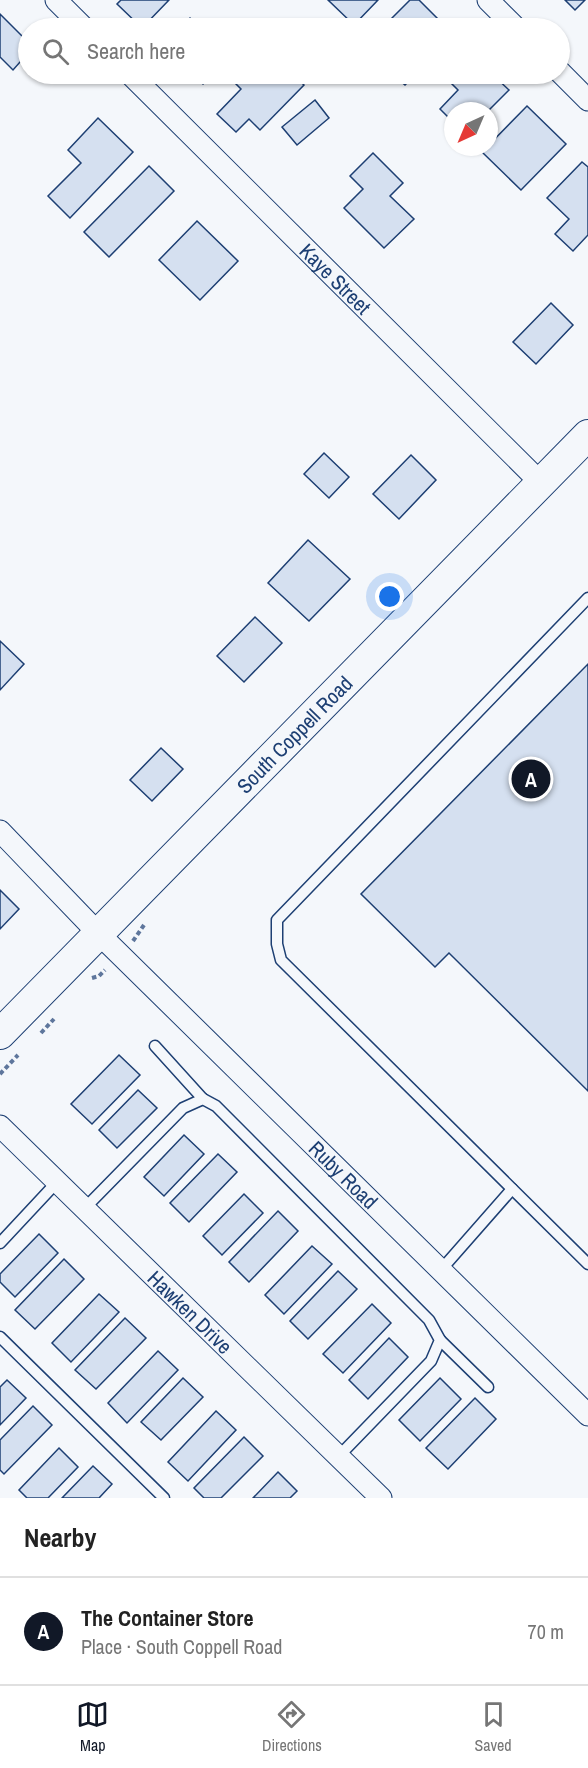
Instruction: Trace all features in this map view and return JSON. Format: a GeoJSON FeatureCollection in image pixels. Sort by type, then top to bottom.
{"type":"FeatureCollection","features":[{"type":"Feature","properties":{"kind":"street"},"geometry":{"type":"LineString","coordinates":[[56,0],[74,18]]}},
{"type":"Feature","properties":{"kind":"street"},"geometry":{"type":"LineString","coordinates":[[488,0],[506,18]]}},
{"type":"Feature","properties":{"kind":"street"},"geometry":{"type":"LineString","coordinates":[[570,82],[588,100]]}},
{"type":"Feature","properties":{"kind":"street","name":"Kaye Street"},"geometry":{"type":"LineString","coordinates":[[140,84],[541,483]]}},
{"type":"Feature","properties":{"kind":"street","name":"South Coppell Road"},"geometry":{"type":"LineString","coordinates":[[0,1034],[588,435]]}},
{"type":"Feature","properties":{"kind":"street","name":"Ruby Road"},"geometry":{"type":"LineString","coordinates":[[0,831],[98,933],[588,1416]]}},
{"type":"Feature","properties":{"kind":"street","name":"Hawken Drive"},"geometry":{"type":"LineString","coordinates":[[0,1126],[381,1498]]}},
{"type":"Feature","properties":{"kind":"lane"},"geometry":{"type":"LineString","coordinates":[[588,598],[278,920],[277,944],[281,960],[588,1264]]}},
{"type":"Feature","properties":{"kind":"lane"},"geometry":{"type":"LineString","coordinates":[[155,1046],[203,1100],[216,1106],[420,1311],[432,1325],[440,1340],[488,1387]]}},
{"type":"Feature","properties":{"kind":"lane"},"geometry":{"type":"LineString","coordinates":[[84,1209],[183,1108],[203,1100]]}},
{"type":"Feature","properties":{"kind":"lane"},"geometry":{"type":"LineString","coordinates":[[0,1244],[57,1182]]}},
{"type":"Feature","properties":{"kind":"lane"},"geometry":{"type":"LineString","coordinates":[[440,1271],[512,1189]]}},
{"type":"Feature","properties":{"kind":"lane"},"geometry":{"type":"LineString","coordinates":[[0,1337],[164,1498]]}},
{"type":"Feature","properties":{"kind":"lane"},"geometry":{"type":"LineString","coordinates":[[338,1457],[431,1361],[440,1340]]}},
{"type":"Feature","properties":{"kind":"building"},"geometry":{"type":"Polygon","coordinates":[[[121,0],[169,0],[152,18],[132,18],[117,4],[121,0]]]}},
{"type":"Feature","properties":{"kind":"building"},"geometry":{"type":"Polygon","coordinates":[[[328,0],[378,0],[361,18],[347,18],[328,0]]]}},
{"type":"Feature","properties":{"kind":"building"},"geometry":{"type":"Polygon","coordinates":[[[410,0],[419,0],[437,18],[392,18],[410,0]]]}},
{"type":"Feature","properties":{"kind":"building"},"geometry":{"type":"Polygon","coordinates":[[[565,0],[585,0],[575,10],[565,0]]]}},
{"type":"Feature","properties":{"kind":"building"},"geometry":{"type":"Polygon","coordinates":[[[0,14],[18,32],[18,64],[13,70],[0,57],[0,14]]]}},
{"type":"Feature","properties":{"kind":"building"},"geometry":{"type":"Polygon","coordinates":[[[236,84],[304,85],[260,130],[249,119],[236,132],[217,114],[241,89],[236,84]]]}},
{"type":"Feature","properties":{"kind":"building"},"geometry":{"type":"Polygon","coordinates":[[[452,84],[503,84],[509,90],[497,102],[447,102],[458,90],[452,84]]]}},
{"type":"Feature","properties":{"kind":"building"},"geometry":{"type":"Polygon","coordinates":[[[315,100],[329,118],[297,145],[282,127],[315,100]]]}},
{"type":"Feature","properties":{"kind":"building"},"geometry":{"type":"Polygon","coordinates":[[[527,106],[566,144],[521,190],[486,156],[498,156],[498,136],[527,106]]]}},
{"type":"Feature","properties":{"kind":"building"},"geometry":{"type":"Polygon","coordinates":[[[98,118],[133,152],[70,218],[48,196],[81,163],[68,150],[98,118]]]}},
{"type":"Feature","properties":{"kind":"building"},"geometry":{"type":"Polygon","coordinates":[[[373,153],[403,183],[390,196],[414,219],[384,248],[344,208],[363,189],[350,176],[373,153]]]}},
{"type":"Feature","properties":{"kind":"building"},"geometry":{"type":"Polygon","coordinates":[[[582,162],[588,167],[588,235],[573,251],[555,234],[569,219],[547,198],[582,162]]]}},
{"type":"Feature","properties":{"kind":"building"},"geometry":{"type":"Polygon","coordinates":[[[149,166],[174,191],[109,257],[84,232],[149,166]]]}},
{"type":"Feature","properties":{"kind":"building"},"geometry":{"type":"Polygon","coordinates":[[[197,221],[238,261],[200,300],[159,260],[197,221]]]}},
{"type":"Feature","properties":{"kind":"building"},"geometry":{"type":"Polygon","coordinates":[[[551,303],[573,325],[536,364],[513,342],[551,303]]]}},
{"type":"Feature","properties":{"kind":"building"},"geometry":{"type":"Polygon","coordinates":[[[324,453],[349,477],[329,498],[304,474],[324,453]]]}},
{"type":"Feature","properties":{"kind":"building"},"geometry":{"type":"Polygon","coordinates":[[[411,455],[436,480],[399,519],[373,494],[411,455]]]}},
{"type":"Feature","properties":{"kind":"building"},"geometry":{"type":"Polygon","coordinates":[[[308,540],[350,579],[309,621],[268,583],[308,540]]]}},
{"type":"Feature","properties":{"kind":"building"},"geometry":{"type":"Polygon","coordinates":[[[255,617],[282,643],[244,682],[217,656],[255,617]]]}},
{"type":"Feature","properties":{"kind":"building"},"geometry":{"type":"Polygon","coordinates":[[[0,641],[24,664],[0,690],[0,641]]]}},
{"type":"Feature","properties":{"kind":"building"},"geometry":{"type":"Polygon","coordinates":[[[588,664],[588,1091],[449,953],[435,967],[361,894],[588,664]]]}},
{"type":"Feature","properties":{"kind":"building"},"geometry":{"type":"Polygon","coordinates":[[[161,748],[183,769],[152,801],[130,780],[161,748]]]}},
{"type":"Feature","properties":{"kind":"building"},"geometry":{"type":"Polygon","coordinates":[[[0,890],[19,909],[0,929],[0,890]]]}},
{"type":"Feature","properties":{"kind":"building"},"geometry":{"type":"Polygon","coordinates":[[[119,1055],[140,1075],[92,1124],[71,1104],[119,1055]]]}},
{"type":"Feature","properties":{"kind":"building"},"geometry":{"type":"Polygon","coordinates":[[[138,1090],[157,1108],[117,1148],[99,1130],[138,1090]]]}},
{"type":"Feature","properties":{"kind":"building"},"geometry":{"type":"Polygon","coordinates":[[[184,1135],[204,1154],[164,1196],[144,1177],[184,1135]]]}},
{"type":"Feature","properties":{"kind":"building"},"geometry":{"type":"Polygon","coordinates":[[[218,1154],[237,1172],[189,1222],[170,1203],[218,1154]]]}},
{"type":"Feature","properties":{"kind":"building"},"geometry":{"type":"Polygon","coordinates":[[[244,1194],[263,1213],[222,1255],[203,1236],[244,1194]]]}},
{"type":"Feature","properties":{"kind":"building"},"geometry":{"type":"Polygon","coordinates":[[[278,1211],[298,1231],[249,1282],[229,1262],[278,1211]]]}},
{"type":"Feature","properties":{"kind":"building"},"geometry":{"type":"Polygon","coordinates":[[[39,1234],[58,1253],[15,1297],[0,1282],[0,1274],[39,1234]]]}},
{"type":"Feature","properties":{"kind":"building"},"geometry":{"type":"Polygon","coordinates":[[[312,1246],[332,1264],[284,1314],[265,1295],[312,1246]]]}},
{"type":"Feature","properties":{"kind":"building"},"geometry":{"type":"Polygon","coordinates":[[[64,1259],[84,1279],[35,1329],[15,1310],[64,1259]]]}},
{"type":"Feature","properties":{"kind":"building"},"geometry":{"type":"Polygon","coordinates":[[[338,1271],[357,1289],[308,1339],[290,1321],[338,1271]]]}},
{"type":"Feature","properties":{"kind":"building"},"geometry":{"type":"Polygon","coordinates":[[[99,1294],[119,1312],[71,1362],[52,1343],[99,1294]]]}},
{"type":"Feature","properties":{"kind":"building"},"geometry":{"type":"Polygon","coordinates":[[[372,1304],[391,1323],[343,1373],[323,1354],[372,1304]]]}},
{"type":"Feature","properties":{"kind":"building"},"geometry":{"type":"Polygon","coordinates":[[[125,1318],[146,1338],[96,1389],[75,1370],[125,1318]]]}},
{"type":"Feature","properties":{"kind":"building"},"geometry":{"type":"Polygon","coordinates":[[[389,1338],[408,1357],[368,1399],[349,1380],[389,1338]]]}},
{"type":"Feature","properties":{"kind":"building"},"geometry":{"type":"Polygon","coordinates":[[[158,1351],[178,1370],[127,1423],[108,1403],[158,1351]]]}},
{"type":"Feature","properties":{"kind":"building"},"geometry":{"type":"Polygon","coordinates":[[[183,1378],[203,1397],[161,1440],[141,1422],[183,1378]]]}},
{"type":"Feature","properties":{"kind":"building"},"geometry":{"type":"Polygon","coordinates":[[[440,1378],[461,1399],[420,1441],[399,1420],[440,1378]]]}},
{"type":"Feature","properties":{"kind":"building"},"geometry":{"type":"Polygon","coordinates":[[[7,1380],[26,1398],[0,1425],[0,1387],[7,1380]]]}},
{"type":"Feature","properties":{"kind":"building"},"geometry":{"type":"Polygon","coordinates":[[[475,1398],[496,1419],[448,1469],[426,1448],[475,1398]]]}},
{"type":"Feature","properties":{"kind":"building"},"geometry":{"type":"Polygon","coordinates":[[[33,1406],[52,1425],[4,1474],[0,1470],[0,1440],[33,1406]]]}},
{"type":"Feature","properties":{"kind":"building"},"geometry":{"type":"Polygon","coordinates":[[[216,1411],[236,1430],[188,1481],[168,1462],[216,1411]]]}},
{"type":"Feature","properties":{"kind":"building"},"geometry":{"type":"Polygon","coordinates":[[[244,1437],[263,1456],[221,1498],[204,1498],[194,1488],[244,1437]]]}},
{"type":"Feature","properties":{"kind":"building"},"geometry":{"type":"Polygon","coordinates":[[[59,1448],[78,1467],[48,1498],[27,1498],[19,1490],[59,1448]]]}},
{"type":"Feature","properties":{"kind":"building"},"geometry":{"type":"Polygon","coordinates":[[[93,1466],[112,1484],[99,1498],[62,1498],[93,1466]]]}},
{"type":"Feature","properties":{"kind":"building"},"geometry":{"type":"Polygon","coordinates":[[[278,1472],[297,1491],[290,1498],[253,1498],[278,1472]]]}},
{"type":"Feature","properties":{"kind":"place","name":"The Container Store"},"geometry":{"type":"Point","coordinates":[531,779]}}]}
